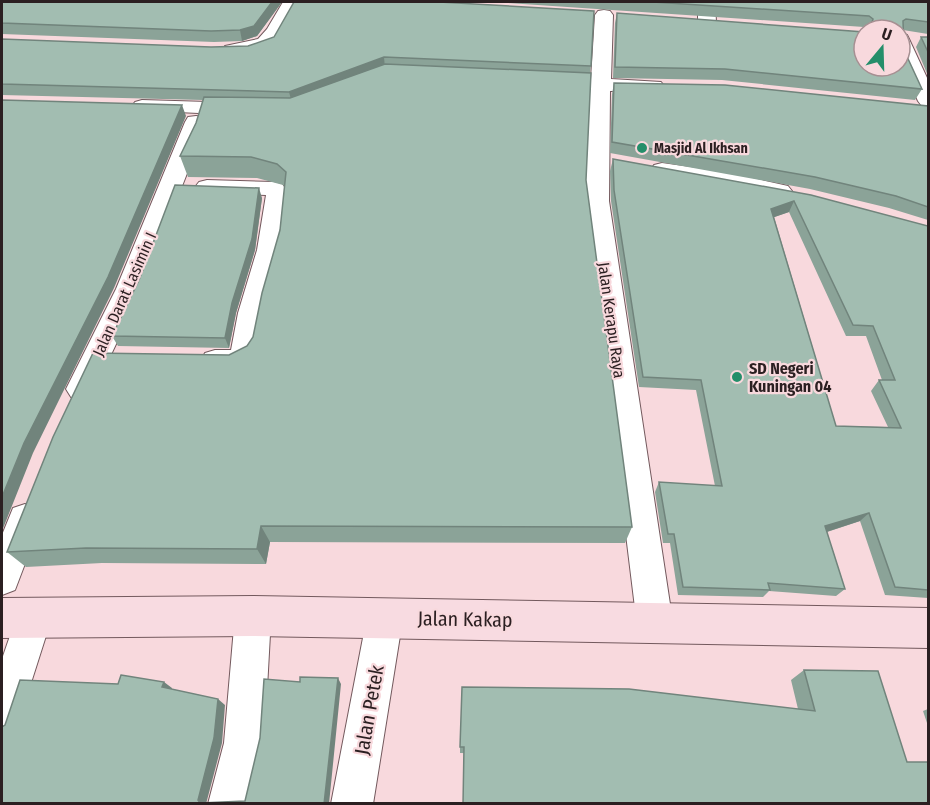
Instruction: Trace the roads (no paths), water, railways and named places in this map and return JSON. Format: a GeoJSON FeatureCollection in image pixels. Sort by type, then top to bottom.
{"type":"FeatureCollection","features":[{"type":"Feature","properties":{"kind":"street"},"geometry":{"type":"LineString","coordinates":[[214,50],[251,49],[267,43],[291,2]]}},
{"type":"Feature","properties":{"kind":"street"},"geometry":{"type":"LineString","coordinates":[[706,2],[707,22]]}},
{"type":"Feature","properties":{"kind":"street","name":"Jalan Kerapu Raya"},"geometry":{"type":"LineString","coordinates":[[604,15],[602,86],[618,163],[597,201],[655,624]]}},
{"type":"Feature","properties":{"kind":"street"},"geometry":{"type":"LineString","coordinates":[[684,21],[729,24]]}},
{"type":"Feature","properties":{"kind":"street"},"geometry":{"type":"LineString","coordinates":[[912,56],[928,101]]}},
{"type":"Feature","properties":{"kind":"street"},"geometry":{"type":"LineString","coordinates":[[530,83],[679,87]]}},
{"type":"Feature","properties":{"kind":"street"},"geometry":{"type":"LineString","coordinates":[[119,106],[259,110]]}},
{"type":"Feature","properties":{"kind":"street","name":"Jalan Darat Lasimin I"},"geometry":{"type":"LineString","coordinates":[[71,412],[107,359],[129,289],[170,186],[190,143],[201,108]]}},
{"type":"Feature","properties":{"kind":"street"},"geometry":{"type":"LineString","coordinates":[[907,108],[928,110]]}},
{"type":"Feature","properties":{"kind":"street"},"geometry":{"type":"LineString","coordinates":[[618,163],[726,179],[802,196]]}},
{"type":"Feature","properties":{"kind":"street"},"geometry":{"type":"LineString","coordinates":[[170,186],[268,188],[274,189],[278,195],[270,250],[252,313],[244,356],[237,361],[190,360]]}},
{"type":"Feature","properties":{"kind":"street"},"geometry":{"type":"LineString","coordinates":[[2,578],[35,495]]}},
{"type":"Feature","properties":{"kind":"street"},"geometry":{"type":"LineString","coordinates":[[229,804],[244,743],[253,616]]}},
{"type":"Feature","properties":{"kind":"street"},"geometry":{"type":"LineString","coordinates":[[2,716],[18,617]]}},
{"type":"Feature","properties":{"kind":"street","name":"Jalan Kakap"},"geometry":{"type":"LineString","coordinates":[[18,617],[385,617],[928,628]]}},
{"type":"Feature","properties":{"kind":"street","name":"Jalan Petek"},"geometry":{"type":"LineString","coordinates":[[352,804],[385,617]]}},
{"type":"Feature","properties":{"kind":"place","name":"Masjid Al Ikhsan"},"geometry":{"type":"Point","coordinates":[642,148]}},
{"type":"Feature","properties":{"kind":"place","name":"SD Negeri Kuningan 04"},"geometry":{"type":"Point","coordinates":[737,377]}}]}
